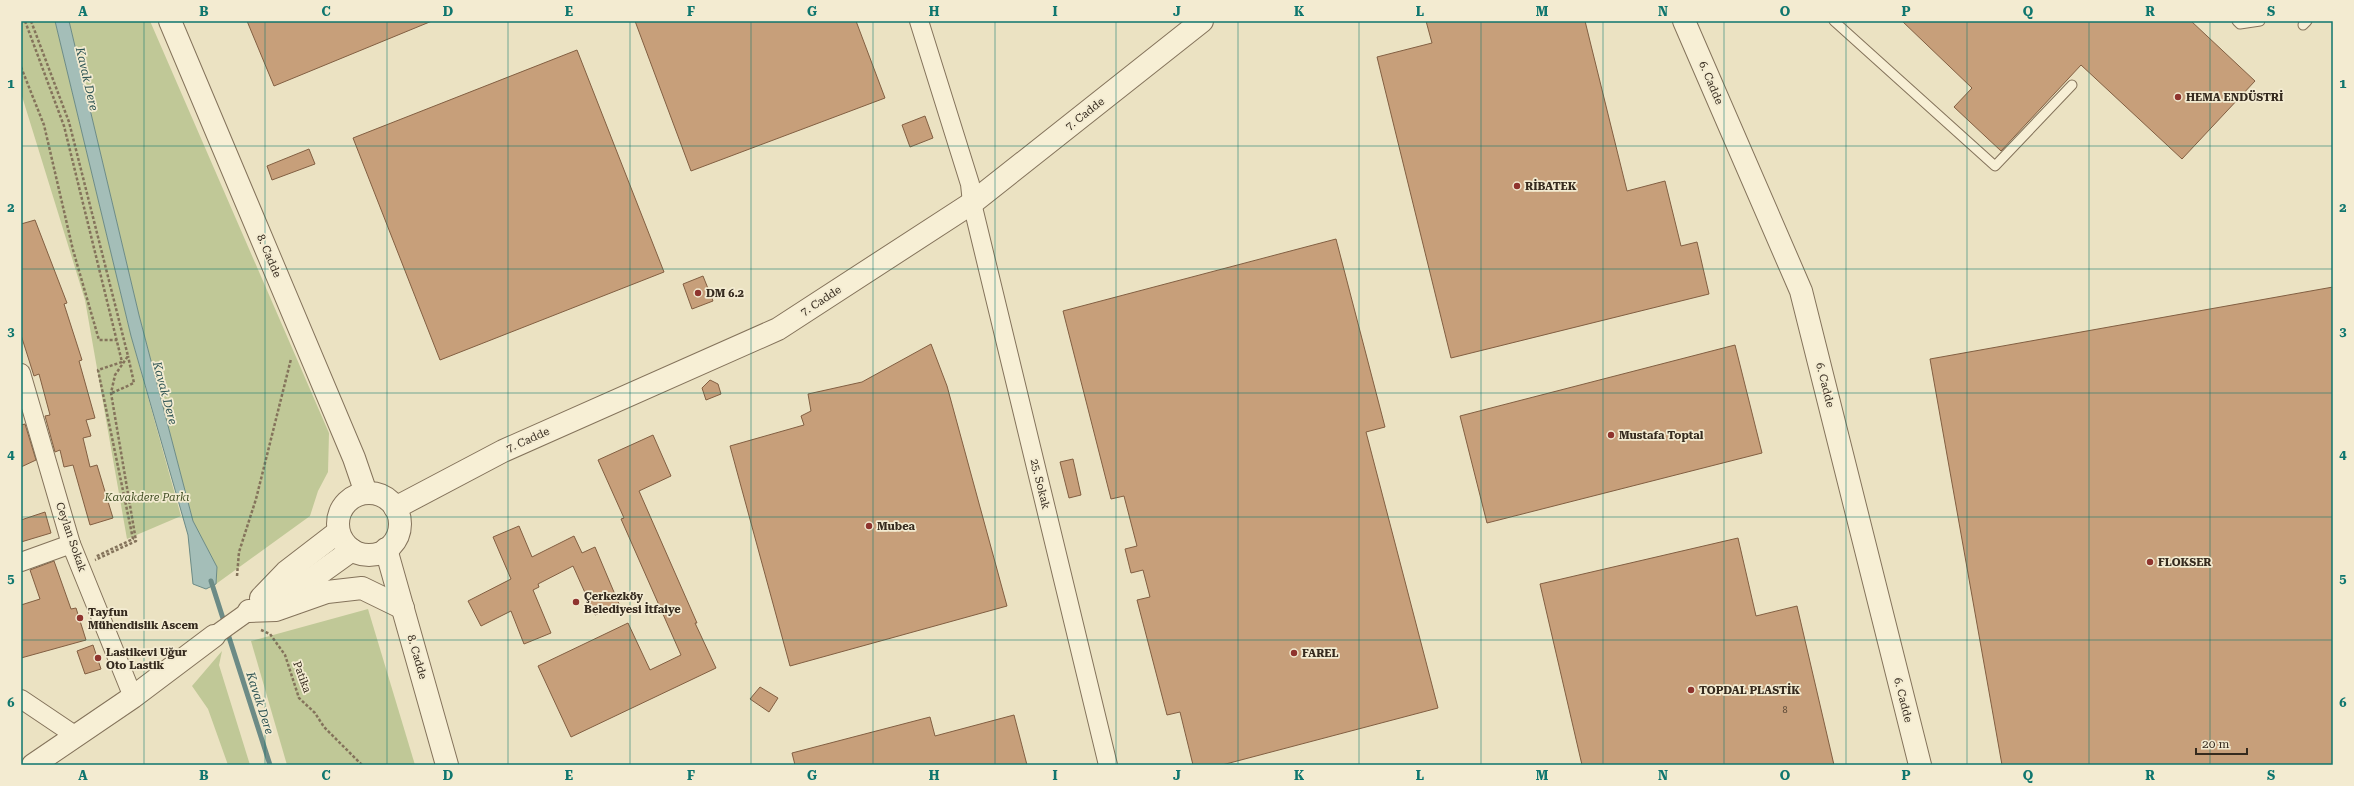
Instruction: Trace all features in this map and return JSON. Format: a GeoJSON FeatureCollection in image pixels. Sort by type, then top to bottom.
{"type":"FeatureCollection","features":[{"type":"Feature","properties":{"kind":"street","name":"8. Cadde"},"geometry":{"type":"LineString","coordinates":[[170,21],[354,458],[366,493]]}},
{"type":"Feature","properties":{"kind":"street","name":"25. Sokak"},"geometry":{"type":"LineString","coordinates":[[919,21],[970,184],[972,203],[1108,765]]}},
{"type":"Feature","properties":{"kind":"street","name":"7. Cadde"},"geometry":{"type":"LineString","coordinates":[[395,508],[503,451],[778,329],[972,203],[1202,21]]}},
{"type":"Feature","properties":{"kind":"street","name":"6. Cadde"},"geometry":{"type":"LineString","coordinates":[[1684,21],[1801,291],[1920,765]]}},
{"type":"Feature","properties":{"kind":"street","name":"Ceylan Sokak"},"geometry":{"type":"LineString","coordinates":[[21,374],[71,544],[133,697]]}},
{"type":"Feature","properties":{"kind":"street"},"geometry":{"type":"LineString","coordinates":[[366,493],[382,495],[395,508],[399,527],[394,542],[386,549],[367,554],[352,550],[346,545],[338,532],[338,516],[346,503],[352,498],[366,493]]}},
{"type":"Feature","properties":{"kind":"street"},"geometry":{"type":"LineString","coordinates":[[249,611],[286,572],[338,532]]}},
{"type":"Feature","properties":{"kind":"street"},"geometry":{"type":"LineString","coordinates":[[21,562],[71,544]]}},
{"type":"Feature","properties":{"kind":"street","name":"8. Cadde"},"geometry":{"type":"LineString","coordinates":[[386,549],[447,765]]}},
{"type":"Feature","properties":{"kind":"street"},"geometry":{"type":"LineString","coordinates":[[33,765],[133,697],[249,611],[313,578],[352,550]]}},
{"type":"Feature","properties":{"kind":"street"},"geometry":{"type":"LineString","coordinates":[[249,611],[276,610],[327,592],[362,588],[403,608]]}},
{"type":"Feature","properties":{"kind":"street"},"geometry":{"type":"LineString","coordinates":[[21,699],[76,736]]}},
{"type":"Feature","properties":{"kind":"lane"},"geometry":{"type":"LineString","coordinates":[[1834,21],[1995,166],[2072,85]]}},
{"type":"Feature","properties":{"kind":"lane"},"geometry":{"type":"LineString","coordinates":[[2237,21],[2240,24],[2260,21]]}},
{"type":"Feature","properties":{"kind":"path"},"geometry":{"type":"LineString","coordinates":[[25,21],[64,126],[122,362],[98,370],[133,539],[80,566]]}},
{"type":"Feature","properties":{"kind":"path"},"geometry":{"type":"LineString","coordinates":[[31,21],[69,122],[134,383],[111,393]]}},
{"type":"Feature","properties":{"kind":"path"},"geometry":{"type":"LineString","coordinates":[[21,67],[44,125],[73,250],[99,340],[117,340]]}},
{"type":"Feature","properties":{"kind":"path"},"geometry":{"type":"LineString","coordinates":[[80,566],[136,541],[111,393],[115,375],[128,356]]}},
{"type":"Feature","properties":{"kind":"path"},"geometry":{"type":"LineString","coordinates":[[237,576],[240,552],[256,500],[291,357]]}},
{"type":"Feature","properties":{"kind":"path","name":"Patika"},"geometry":{"type":"LineString","coordinates":[[259,629],[270,634],[285,655],[299,698],[315,713],[324,727],[362,765]]}},
{"type":"Feature","properties":{"kind":"green space","name":"Kavakdere Parkı"},"geometry":{"type":"Polygon","coordinates":[[[21,21],[55,21],[131,336],[181,516],[127,539],[85,300],[21,93],[21,21]]]}},
{"type":"Feature","properties":{"kind":"green space"},"geometry":{"type":"Polygon","coordinates":[[[69,21],[150,21],[329,433],[328,472],[318,491],[310,516],[216,584],[217,567],[193,521],[139,315],[69,21]]]}},
{"type":"Feature","properties":{"kind":"green space"},"geometry":{"type":"Polygon","coordinates":[[[368,609],[415,765],[287,765],[251,641],[368,609]]]}},
{"type":"Feature","properties":{"kind":"green space"},"geometry":{"type":"Polygon","coordinates":[[[222,651],[219,665],[250,765],[228,765],[208,709],[192,686],[222,651]]]}},
{"type":"Feature","properties":{"kind":"water"},"geometry":{"type":"Polygon","coordinates":[[[55,21],[69,21],[139,315],[193,521],[217,567],[216,584],[206,589],[193,584],[188,535],[131,336],[55,21]]]}},
{"type":"Feature","properties":{"kind":"building"},"geometry":{"type":"Polygon","coordinates":[[[247,21],[432,21],[274,86],[247,21]]]}},
{"type":"Feature","properties":{"kind":"building"},"geometry":{"type":"Polygon","coordinates":[[[635,21],[856,21],[885,98],[691,171],[635,21]]]}},
{"type":"Feature","properties":{"kind":"building","name":"RİBATEK"},"geometry":{"type":"Polygon","coordinates":[[[1426,21],[1585,21],[1627,191],[1665,181],[1681,246],[1697,242],[1709,294],[1451,358],[1377,57],[1432,43],[1426,21]]]}},
{"type":"Feature","properties":{"kind":"building","name":"HEMA ENDÜSTRİ"},"geometry":{"type":"Polygon","coordinates":[[[1902,21],[2191,21],[2255,81],[2182,159],[2081,65],[2001,151],[1954,107],[1972,88],[1902,21]]]}},
{"type":"Feature","properties":{"kind":"building"},"geometry":{"type":"Polygon","coordinates":[[[577,50],[664,272],[440,360],[353,138],[577,50]]]}},
{"type":"Feature","properties":{"kind":"building"},"geometry":{"type":"Polygon","coordinates":[[[925,116],[933,138],[910,147],[902,125],[925,116]]]}},
{"type":"Feature","properties":{"kind":"building"},"geometry":{"type":"Polygon","coordinates":[[[309,149],[315,164],[272,180],[267,166],[309,149]]]}},
{"type":"Feature","properties":{"kind":"building"},"geometry":{"type":"Polygon","coordinates":[[[35,220],[67,303],[64,304],[82,360],[79,361],[95,418],[86,420],[91,436],[83,438],[90,467],[97,465],[113,518],[90,525],[73,465],[64,467],[60,450],[55,452],[45,416],[50,415],[39,374],[34,376],[21,335],[21,224],[35,220]]]}},
{"type":"Feature","properties":{"kind":"building"},"geometry":{"type":"Polygon","coordinates":[[[1336,239],[1385,427],[1366,432],[1438,708],[1222,765],[1193,765],[1180,712],[1167,715],[1137,600],[1150,597],[1143,570],[1131,573],[1125,549],[1137,546],[1124,496],[1111,499],[1063,311],[1336,239]]]}},
{"type":"Feature","properties":{"kind":"building","name":"DM 6.2"},"geometry":{"type":"Polygon","coordinates":[[[703,276],[713,301],[692,309],[683,284],[703,276]]]}},
{"type":"Feature","properties":{"kind":"building","name":"FLOKSER"},"geometry":{"type":"Polygon","coordinates":[[[2333,287],[2333,765],[2002,765],[1930,359],[2333,287]]]}},
{"type":"Feature","properties":{"kind":"building","name":"Mubea"},"geometry":{"type":"Polygon","coordinates":[[[931,344],[947,386],[1007,606],[790,666],[730,446],[804,425],[801,416],[811,411],[808,394],[862,382],[931,344]]]}},
{"type":"Feature","properties":{"kind":"building","name":"Mustafa Toptal"},"geometry":{"type":"Polygon","coordinates":[[[1735,345],[1762,453],[1487,523],[1460,416],[1735,345]]]}},
{"type":"Feature","properties":{"kind":"building"},"geometry":{"type":"Polygon","coordinates":[[[710,380],[718,384],[721,394],[706,400],[702,388],[710,380]]]}},
{"type":"Feature","properties":{"kind":"building"},"geometry":{"type":"Polygon","coordinates":[[[25,424],[36,460],[21,467],[21,425],[25,424]]]}},
{"type":"Feature","properties":{"kind":"building"},"geometry":{"type":"Polygon","coordinates":[[[653,435],[671,476],[639,491],[697,623],[695,623],[716,668],[571,737],[538,666],[628,623],[650,670],[681,655],[621,519],[624,518],[598,460],[653,435]]]}},
{"type":"Feature","properties":{"kind":"building"},"geometry":{"type":"Polygon","coordinates":[[[1073,459],[1081,495],[1069,498],[1060,462],[1073,459]]]}},
{"type":"Feature","properties":{"kind":"building"},"geometry":{"type":"Polygon","coordinates":[[[45,512],[51,533],[21,542],[21,520],[45,512]]]}},
{"type":"Feature","properties":{"kind":"building"},"geometry":{"type":"Polygon","coordinates":[[[519,526],[532,557],[574,536],[582,553],[595,547],[619,604],[595,615],[573,566],[538,584],[539,587],[533,590],[551,633],[524,644],[511,611],[481,626],[468,601],[511,579],[493,537],[519,526]]]}},
{"type":"Feature","properties":{"kind":"building","name":"TOPDAL PLASTİK"},"geometry":{"type":"Polygon","coordinates":[[[1738,538],[1756,616],[1797,606],[1834,765],[1582,765],[1540,584],[1738,538]]]}},
{"type":"Feature","properties":{"kind":"building"},"geometry":{"type":"Polygon","coordinates":[[[54,561],[71,609],[76,608],[86,640],[21,658],[21,605],[40,599],[30,570],[54,561]]]}},
{"type":"Feature","properties":{"kind":"building"},"geometry":{"type":"Polygon","coordinates":[[[93,645],[101,669],[85,674],[77,651],[93,645]]]}},
{"type":"Feature","properties":{"kind":"building"},"geometry":{"type":"Polygon","coordinates":[[[760,687],[778,698],[769,712],[750,699],[760,687]]]}},
{"type":"Feature","properties":{"kind":"building"},"geometry":{"type":"Polygon","coordinates":[[[1014,715],[1027,765],[795,765],[792,753],[930,717],[935,736],[1014,715]]]}},
{"type":"Feature","properties":{"kind":"waterway","name":"Kavak Dere"},"geometry":{"type":"LineString","coordinates":[[211,581],[270,765]]}},
{"type":"Feature","properties":{"kind":"place","name":"HEMA ENDÜSTRİ"},"geometry":{"type":"Point","coordinates":[2178,97]}},
{"type":"Feature","properties":{"kind":"place","name":"RİBATEK"},"geometry":{"type":"Point","coordinates":[1517,186]}},
{"type":"Feature","properties":{"kind":"place","name":"DM 6.2"},"geometry":{"type":"Point","coordinates":[698,293]}},
{"type":"Feature","properties":{"kind":"place","name":"Mustafa Toptal"},"geometry":{"type":"Point","coordinates":[1611,435]}},
{"type":"Feature","properties":{"kind":"place","name":"Mubea"},"geometry":{"type":"Point","coordinates":[869,526]}},
{"type":"Feature","properties":{"kind":"place","name":"FLOKSER"},"geometry":{"type":"Point","coordinates":[2150,562]}},
{"type":"Feature","properties":{"kind":"place","name":"Çerkezköy Belediyesi İtfaiye"},"geometry":{"type":"Point","coordinates":[576,602]}},
{"type":"Feature","properties":{"kind":"place","name":"Tayfun Mühendislik Ascem"},"geometry":{"type":"Point","coordinates":[80,618]}},
{"type":"Feature","properties":{"kind":"place","name":"FAREL"},"geometry":{"type":"Point","coordinates":[1294,653]}},
{"type":"Feature","properties":{"kind":"place","name":"Lastikevi Uğur Oto Lastik"},"geometry":{"type":"Point","coordinates":[98,658]}},
{"type":"Feature","properties":{"kind":"place","name":"TOPDAL PLASTİK"},"geometry":{"type":"Point","coordinates":[1691,690]}}]}
